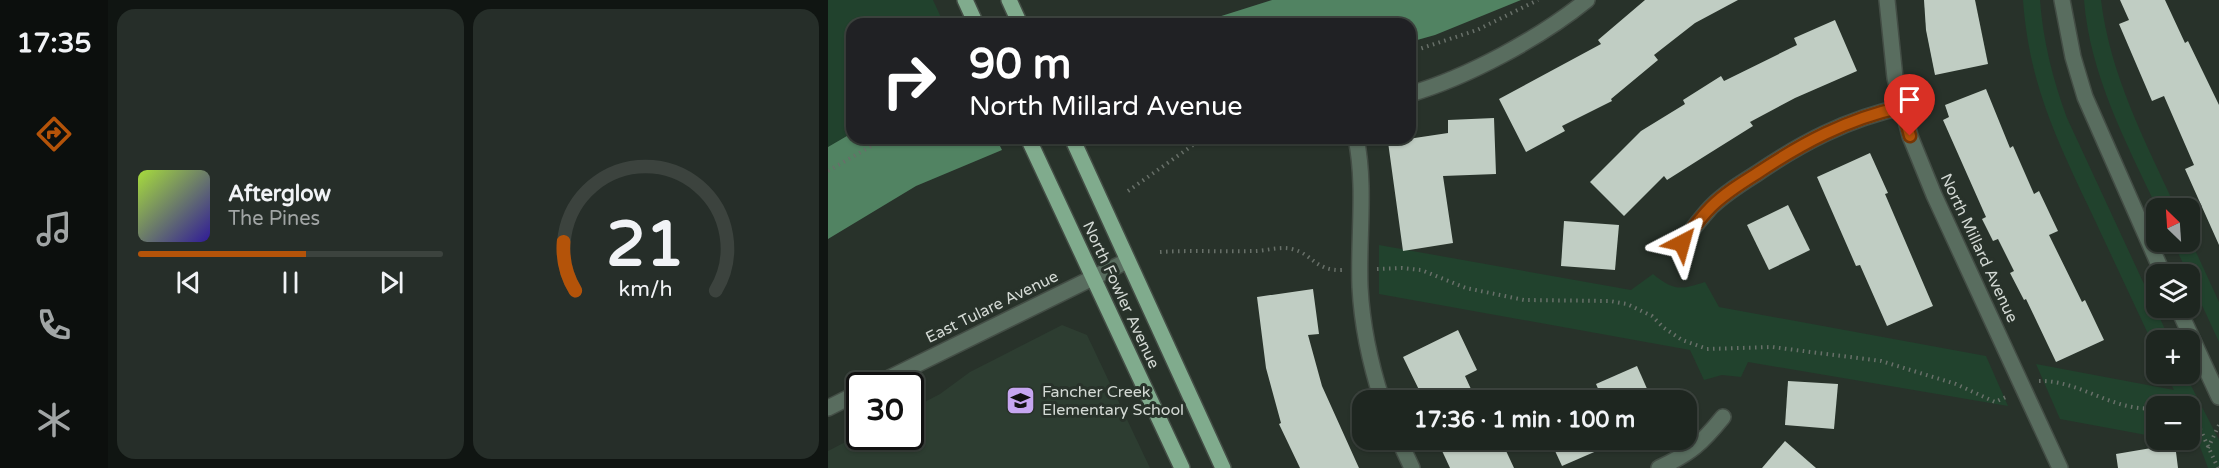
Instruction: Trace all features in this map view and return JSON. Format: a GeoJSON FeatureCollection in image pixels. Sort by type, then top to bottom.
{"type":"FeatureCollection","features":[{"type":"Feature","properties":{"kind":"main road"},"geometry":{"type":"LineString","coordinates":[[965,0],[973,18]]}},
{"type":"Feature","properties":{"kind":"main road"},"geometry":{"type":"LineString","coordinates":[[1009,0],[1017,18]]}},
{"type":"Feature","properties":{"kind":"main road","name":"North Fowler Avenue"},"geometry":{"type":"LineString","coordinates":[[1031,144],[1182,468]]}},
{"type":"Feature","properties":{"kind":"main road","name":"North Fowler Avenue"},"geometry":{"type":"LineString","coordinates":[[1075,144],[1223,468]]}},
{"type":"Feature","properties":{"kind":"street"},"geometry":{"type":"LineString","coordinates":[[1416,92],[1497,57],[1541,32],[1587,0]]}},
{"type":"Feature","properties":{"kind":"street","name":"North Millard Avenue"},"geometry":{"type":"LineString","coordinates":[[1887,0],[1895,78],[1910,136],[1934,195],[2060,468]]}},
{"type":"Feature","properties":{"kind":"street"},"geometry":{"type":"LineString","coordinates":[[2062,0],[2073,57],[2085,97],[2159,264]]}},
{"type":"Feature","properties":{"kind":"street"},"geometry":{"type":"LineString","coordinates":[[1682,243],[1710,208],[1782,156],[1835,127],[1872,113],[1902,107]]}},
{"type":"Feature","properties":{"kind":"street"},"geometry":{"type":"LineString","coordinates":[[1357,144],[1362,184],[1360,286],[1363,323],[1371,366],[1379,390]]}},
{"type":"Feature","properties":{"kind":"street","name":"East Tulare Avenue"},"geometry":{"type":"LineString","coordinates":[[901,372],[1127,261]]}},
{"type":"Feature","properties":{"kind":"street"},"geometry":{"type":"LineString","coordinates":[[2183,318],[2219,398]]}},
{"type":"Feature","properties":{"kind":"street"},"geometry":{"type":"LineString","coordinates":[[828,408],[846,399]]}},
{"type":"Feature","properties":{"kind":"street"},"geometry":{"type":"LineString","coordinates":[[1659,468],[1684,456],[1703,442],[1723,417]]}},
{"type":"Feature","properties":{"kind":"street"},"geometry":{"type":"LineString","coordinates":[[1404,450],[1412,468]]}},
{"type":"Feature","properties":{"kind":"path"},"geometry":{"type":"LineString","coordinates":[[1416,49],[1477,30],[1538,0]]}},
{"type":"Feature","properties":{"kind":"path"},"geometry":{"type":"LineString","coordinates":[[828,171],[875,144]]}},
{"type":"Feature","properties":{"kind":"path"},"geometry":{"type":"LineString","coordinates":[[1128,191],[1195,144]]}},
{"type":"Feature","properties":{"kind":"path"},"geometry":{"type":"LineString","coordinates":[[1160,252],[1290,249],[1317,266],[1340,270]]}},
{"type":"Feature","properties":{"kind":"path"},"geometry":{"type":"LineString","coordinates":[[1380,268],[1421,270],[1466,288],[1524,300],[1610,301],[1627,304],[1652,316],[1664,328],[1682,340],[1707,349],[1772,347],[1881,361],[1956,384],[1995,402],[2005,397]]}},
{"type":"Feature","properties":{"kind":"path"},"geometry":{"type":"LineString","coordinates":[[2041,381],[2069,385],[2114,404],[2146,409]]}},
{"type":"Feature","properties":{"kind":"path"},"geometry":{"type":"LineString","coordinates":[[2208,448],[2219,425]]}},
{"type":"Feature","properties":{"kind":"path"},"geometry":{"type":"LineString","coordinates":[[2200,430],[2218,468]]}},
{"type":"Feature","properties":{"kind":"shaded area"},"geometry":{"type":"Polygon","coordinates":[[[828,0],[933,0],[941,18],[846,18],[846,136],[828,147],[828,0]]]}},
{"type":"Feature","properties":{"kind":"shaded area"},"geometry":{"type":"Polygon","coordinates":[[[1272,0],[1521,0],[1435,35],[1416,40],[1416,18],[1215,18],[1272,0]]]}},
{"type":"Feature","properties":{"kind":"shaded area"},"geometry":{"type":"Polygon","coordinates":[[[2023,0],[2040,0],[2049,60],[2067,118],[2146,288],[2146,318],[2160,318],[2165,330],[2146,330],[2066,159],[2038,84],[2026,30],[2023,0]]]}},
{"type":"Feature","properties":{"kind":"shaded area"},"geometry":{"type":"Polygon","coordinates":[[[2084,0],[2101,0],[2112,55],[2130,107],[2171,198],[2152,198],[2111,107],[2088,28],[2084,0]]]}},
{"type":"Feature","properties":{"kind":"shaded area"},"geometry":{"type":"Polygon","coordinates":[[[846,136],[846,144],[999,144],[1002,150],[916,186],[828,239],[828,147],[846,136]]]}},
{"type":"Feature","properties":{"kind":"shaded area"},"geometry":{"type":"Polygon","coordinates":[[[1379,245],[1631,290],[1653,274],[1666,284],[1678,287],[1689,287],[1705,282],[1719,307],[1986,356],[2008,406],[1748,362],[1741,377],[1722,375],[1704,380],[1690,350],[1379,294],[1379,245]]]}},
{"type":"Feature","properties":{"kind":"shaded area"},"geometry":{"type":"Polygon","coordinates":[[[2178,252],[2196,252],[2219,302],[2219,342],[2200,301],[2200,264],[2183,264],[2178,252]]]}},
{"type":"Feature","properties":{"kind":"shaded area","name":"Fancher Creek Elementary School"},"geometry":{"type":"Polygon","coordinates":[[[1062,325],[1087,335],[1150,468],[828,468],[828,451],[846,442],[846,450],[924,450],[924,402],[940,394],[970,372],[1062,325]]]}},
{"type":"Feature","properties":{"kind":"shaded area"},"geometry":{"type":"Polygon","coordinates":[[[2036,364],[2174,390],[2171,384],[2190,384],[2196,396],[2146,396],[2146,435],[2060,419],[2036,364]]]}},
{"type":"Feature","properties":{"kind":"shaded area"},"geometry":{"type":"Polygon","coordinates":[[[2200,403],[2219,440],[2219,468],[2208,468],[2200,447],[2200,403]]]}},
{"type":"Feature","properties":{"kind":"building"},"geometry":{"type":"Polygon","coordinates":[[[1645,0],[1738,0],[1695,23],[1654,55],[1658,60],[1611,99],[1612,101],[1562,126],[1565,131],[1526,152],[1499,99],[1601,44],[1598,40],[1645,0]]]}},
{"type":"Feature","properties":{"kind":"building"},"geometry":{"type":"Polygon","coordinates":[[[1924,0],[1975,0],[1988,64],[1935,75],[1926,30],[1924,0]]]}},
{"type":"Feature","properties":{"kind":"building"},"geometry":{"type":"Polygon","coordinates":[[[2120,0],[2165,0],[2185,43],[2188,41],[2219,105],[2219,245],[2200,198],[2185,169],[2194,165],[2164,96],[2152,101],[2119,24],[2129,20],[2120,0]]]}},
{"type":"Feature","properties":{"kind":"building"},"geometry":{"type":"Polygon","coordinates":[[[1835,20],[1857,71],[1795,98],[1750,122],[1753,126],[1667,180],[1664,176],[1624,216],[1590,182],[1641,131],[1685,104],[1683,100],[1721,76],[1724,81],[1797,45],[1794,38],[1835,20]]]}},
{"type":"Feature","properties":{"kind":"building"},"geometry":{"type":"Polygon","coordinates":[[[1986,89],[2010,148],[2013,146],[2034,194],[2039,191],[2058,231],[2049,235],[2082,302],[2085,300],[2104,340],[2056,362],[2026,299],[2024,300],[2010,273],[2014,271],[1998,239],[1993,241],[1982,219],[1986,217],[1943,120],[1949,117],[1945,105],[1986,89]]]}},
{"type":"Feature","properties":{"kind":"building"},"geometry":{"type":"Polygon","coordinates":[[[1494,118],[1496,174],[1443,176],[1453,243],[1403,251],[1388,144],[1416,144],[1416,138],[1448,133],[1448,120],[1494,118]]]}},
{"type":"Feature","properties":{"kind":"building"},"geometry":{"type":"Polygon","coordinates":[[[1870,153],[1933,306],[1887,326],[1860,265],[1856,266],[1817,177],[1870,153]]]}},
{"type":"Feature","properties":{"kind":"building"},"geometry":{"type":"Polygon","coordinates":[[[1788,205],[1810,250],[1769,270],[1747,225],[1788,205]]]}},
{"type":"Feature","properties":{"kind":"building"},"geometry":{"type":"Polygon","coordinates":[[[1564,221],[1619,225],[1615,270],[1561,266],[1564,221]]]}},
{"type":"Feature","properties":{"kind":"building"},"geometry":{"type":"Polygon","coordinates":[[[1313,289],[1319,334],[1308,335],[1322,386],[1359,468],[1300,468],[1279,424],[1281,423],[1266,368],[1257,297],[1313,289]]]}},
{"type":"Feature","properties":{"kind":"building"},"geometry":{"type":"Polygon","coordinates":[[[1458,330],[1477,370],[1465,376],[1471,390],[1419,390],[1403,357],[1458,330]]]}},
{"type":"Feature","properties":{"kind":"building"},"geometry":{"type":"Polygon","coordinates":[[[1637,366],[1648,390],[1599,390],[1596,384],[1637,366]]]}},
{"type":"Feature","properties":{"kind":"building"},"geometry":{"type":"Polygon","coordinates":[[[1788,381],[1838,384],[1834,429],[1785,425],[1788,381]]]}},
{"type":"Feature","properties":{"kind":"building"},"geometry":{"type":"Polygon","coordinates":[[[1785,441],[1816,468],[1762,468],[1785,441]]]}},
{"type":"Feature","properties":{"kind":"building"},"geometry":{"type":"Polygon","coordinates":[[[2146,449],[2176,450],[2178,468],[2118,468],[2116,454],[2146,449]]]}},
{"type":"Feature","properties":{"kind":"building"},"geometry":{"type":"Polygon","coordinates":[[[1442,450],[1506,450],[1514,468],[1450,468],[1442,450]]]}},
{"type":"Feature","properties":{"kind":"building"},"geometry":{"type":"Polygon","coordinates":[[[1555,450],[1599,450],[1562,466],[1555,450]]]}},
{"type":"Feature","properties":{"kind":"place","name":"Fancher Creek Elementary School"},"geometry":{"type":"Point","coordinates":[1021,401]}},
{"type":"Feature","properties":{"kind":"route"},"geometry":{"type":"LineString","coordinates":[[1682,243],[1710,208],[1724,196],[1782,156],[1835,127],[1872,113],[1902,107],[1910,136]]}}]}
